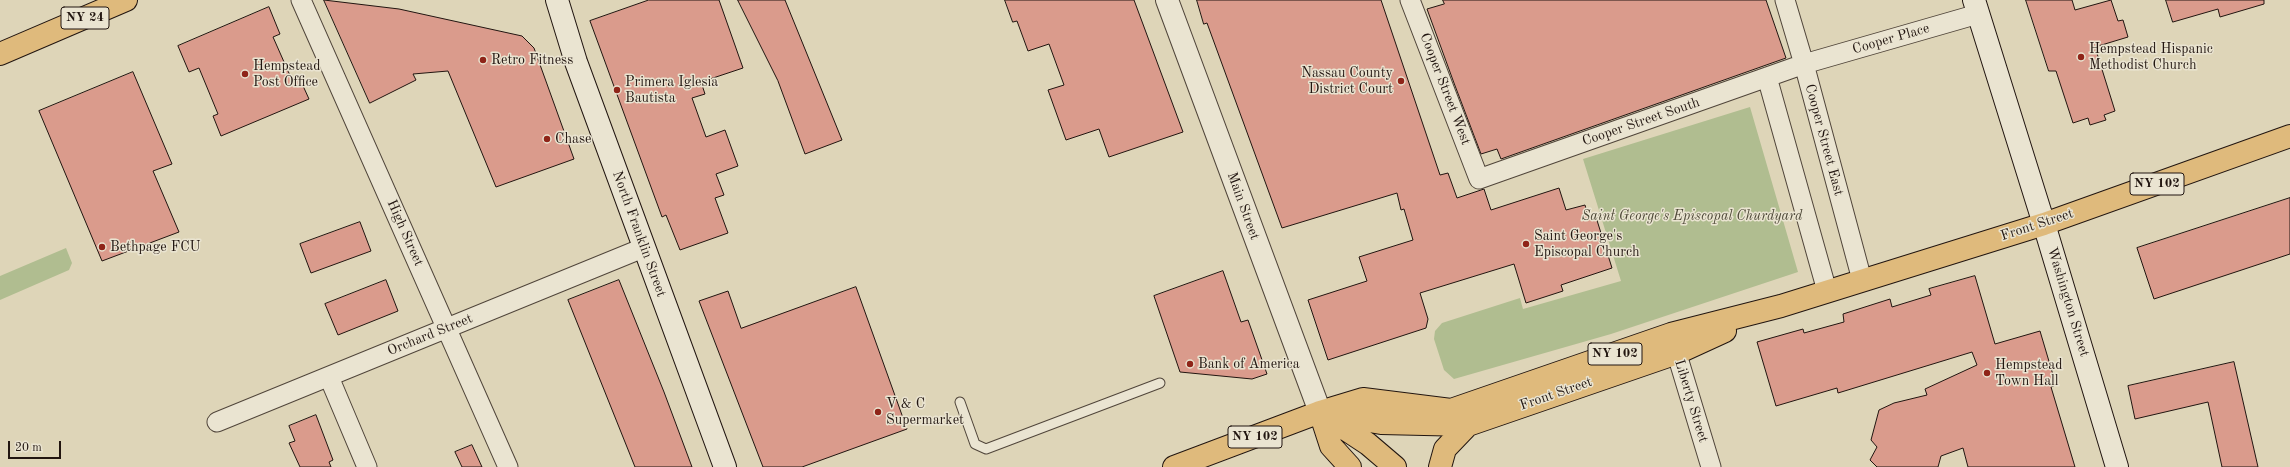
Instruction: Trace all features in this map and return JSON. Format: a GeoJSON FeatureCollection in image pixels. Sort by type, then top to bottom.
{"type":"FeatureCollection","features":[{"type":"Feature","properties":{"kind":"main road","name":"NY 24"},"geometry":{"type":"LineString","coordinates":[[0,54],[126,0]]}},
{"type":"Feature","properties":{"kind":"main road","name":"North Franklin Street"},"geometry":{"type":"LineString","coordinates":[[556,0],[576,62],[643,248],[725,467]]}},
{"type":"Feature","properties":{"kind":"main road","name":"Main Street"},"geometry":{"type":"LineString","coordinates":[[1166,0],[1320,412]]}},
{"type":"Feature","properties":{"kind":"main road","name":"Washington Street"},"geometry":{"type":"LineString","coordinates":[[1976,7],[2044,224],[2117,467]]}},
{"type":"Feature","properties":{"kind":"main road","name":"Front Street"},"geometry":{"type":"LineString","coordinates":[[1320,412],[1381,423],[1468,425],[1674,344],[1781,306],[2044,224],[2290,136]]}},
{"type":"Feature","properties":{"kind":"main road","name":"Front Street"},"geometry":{"type":"LineString","coordinates":[[1174,467],[1320,412],[1363,399],[1451,410],[1674,344]]}},
{"type":"Feature","properties":{"kind":"main road"},"geometry":{"type":"LineString","coordinates":[[1320,412],[1331,446],[1350,467]]}},
{"type":"Feature","properties":{"kind":"main road"},"geometry":{"type":"LineString","coordinates":[[1320,412],[1368,444],[1395,467]]}},
{"type":"Feature","properties":{"kind":"main road"},"geometry":{"type":"LineString","coordinates":[[1440,467],[1445,449],[1468,425]]}},
{"type":"Feature","properties":{"kind":"street","name":"High Street"},"geometry":{"type":"LineString","coordinates":[[301,0],[508,467]]}},
{"type":"Feature","properties":{"kind":"street","name":"Cooper Street West"},"geometry":{"type":"LineString","coordinates":[[1410,0],[1479,179]]}},
{"type":"Feature","properties":{"kind":"street","name":"Cooper Street East"},"geometry":{"type":"LineString","coordinates":[[1785,0],[1804,64],[1862,280]]}},
{"type":"Feature","properties":{"kind":"street","name":"Cooper Place"},"geometry":{"type":"LineString","coordinates":[[1804,64],[1976,7]]}},
{"type":"Feature","properties":{"kind":"street","name":"Cooper Street South"},"geometry":{"type":"LineString","coordinates":[[1479,179],[1804,64]]}},
{"type":"Feature","properties":{"kind":"street"},"geometry":{"type":"LineString","coordinates":[[1767,77],[1827,291]]}},
{"type":"Feature","properties":{"kind":"street","name":"Orchard Street"},"geometry":{"type":"LineString","coordinates":[[217,422],[643,248]]}},
{"type":"Feature","properties":{"kind":"street","name":"Liberty Street"},"geometry":{"type":"LineString","coordinates":[[1674,344],[1712,467]]}},
{"type":"Feature","properties":{"kind":"street"},"geometry":{"type":"LineString","coordinates":[[329,377],[367,467]]}},
{"type":"Feature","properties":{"kind":"lane"},"geometry":{"type":"LineString","coordinates":[[960,402],[975,444],[986,449],[1160,383]]}},
{"type":"Feature","properties":{"kind":"green space","name":"Saint George's Episcopal Churdyard"},"geometry":{"type":"Polygon","coordinates":[[[1750,107],[1798,272],[1611,334],[1454,379],[1444,370],[1434,339],[1435,331],[1442,323],[1520,298],[1523,309],[1621,281],[1583,159],[1750,107]]]}},
{"type":"Feature","properties":{"kind":"green space"},"geometry":{"type":"Polygon","coordinates":[[[66,248],[72,263],[69,270],[0,300],[0,276],[66,248]]]}},
{"type":"Feature","properties":{"kind":"building"},"geometry":{"type":"Polygon","coordinates":[[[324,0],[399,9],[522,36],[534,48],[574,159],[496,187],[448,71],[413,74],[416,80],[370,103],[324,0]]]}},
{"type":"Feature","properties":{"kind":"building"},"geometry":{"type":"Polygon","coordinates":[[[649,0],[719,0],[743,68],[701,82],[705,94],[692,98],[706,137],[725,130],[738,166],[716,174],[724,195],[715,198],[728,233],[680,250],[666,215],[662,217],[590,21],[649,0]]]}},
{"type":"Feature","properties":{"kind":"building"},"geometry":{"type":"Polygon","coordinates":[[[738,0],[785,0],[842,140],[805,154],[778,81],[738,0]]]}},
{"type":"Feature","properties":{"kind":"building"},"geometry":{"type":"Polygon","coordinates":[[[1005,0],[1134,0],[1183,132],[1109,157],[1099,129],[1066,140],[1048,90],[1064,85],[1049,44],[1028,51],[1017,21],[1013,22],[1005,0]]]}},
{"type":"Feature","properties":{"kind":"building"},"geometry":{"type":"Polygon","coordinates":[[[1197,0],[1381,0],[1440,175],[1448,173],[1457,198],[1484,189],[1491,210],[1559,188],[1566,210],[1585,205],[1588,216],[1595,214],[1612,268],[1561,285],[1563,291],[1526,303],[1514,264],[1420,293],[1428,319],[1426,328],[1328,360],[1308,300],[1367,281],[1359,257],[1413,240],[1404,209],[1401,210],[1397,193],[1282,228],[1207,23],[1204,24],[1197,0]]]}},
{"type":"Feature","properties":{"kind":"building"},"geometry":{"type":"Polygon","coordinates":[[[1443,0],[1766,0],[1786,58],[1501,159],[1497,149],[1481,154],[1427,9],[1444,4],[1443,0]]]}},
{"type":"Feature","properties":{"kind":"building"},"geometry":{"type":"Polygon","coordinates":[[[2026,0],[2072,0],[2075,10],[2111,0],[2118,21],[2123,20],[2128,37],[2095,47],[2115,111],[2104,115],[2106,120],[2090,125],[2088,118],[2073,123],[2056,71],[2049,71],[2026,0]]]}},
{"type":"Feature","properties":{"kind":"building"},"geometry":{"type":"Polygon","coordinates":[[[2166,0],[2264,0],[2264,4],[2220,17],[2218,9],[2173,22],[2166,0]]]}},
{"type":"Feature","properties":{"kind":"building","name":"Hempstead Post Office"},"geometry":{"type":"Polygon","coordinates":[[[269,7],[280,34],[273,37],[292,80],[299,77],[309,99],[221,136],[213,116],[218,114],[199,68],[189,72],[178,46],[269,7]]]}},
{"type":"Feature","properties":{"kind":"building"},"geometry":{"type":"Polygon","coordinates":[[[133,72],[172,164],[153,171],[179,232],[102,261],[39,111],[133,72]]]}},
{"type":"Feature","properties":{"kind":"building"},"geometry":{"type":"Polygon","coordinates":[[[2290,198],[2290,254],[2154,299],[2137,248],[2290,198]]]}},
{"type":"Feature","properties":{"kind":"building"},"geometry":{"type":"Polygon","coordinates":[[[360,222],[371,251],[311,273],[300,244],[360,222]]]}},
{"type":"Feature","properties":{"kind":"building"},"geometry":{"type":"Polygon","coordinates":[[[1223,271],[1241,322],[1248,320],[1267,374],[1252,379],[1180,372],[1154,296],[1223,271]]]}},
{"type":"Feature","properties":{"kind":"building","name":"Hempstead Town Hall"},"geometry":{"type":"Polygon","coordinates":[[[1975,276],[1995,344],[2040,331],[2056,385],[2051,387],[2075,467],[1968,467],[1963,448],[1941,456],[1938,467],[1877,467],[1870,460],[1877,447],[1871,440],[1879,410],[1894,403],[1927,395],[1925,389],[1977,365],[1972,352],[1838,393],[1837,388],[1776,406],[1757,342],[1803,329],[1804,333],[1844,322],[1843,314],[1890,299],[1892,307],[1931,295],[1929,289],[1975,276]]]}},
{"type":"Feature","properties":{"kind":"building"},"geometry":{"type":"Polygon","coordinates":[[[386,280],[398,311],[338,335],[325,304],[386,280]]]}},
{"type":"Feature","properties":{"kind":"building"},"geometry":{"type":"Polygon","coordinates":[[[619,280],[692,467],[635,467],[568,300],[619,280]]]}},
{"type":"Feature","properties":{"kind":"building"},"geometry":{"type":"Polygon","coordinates":[[[856,287],[907,429],[802,467],[763,467],[699,301],[728,291],[741,328],[856,287]]]}},
{"type":"Feature","properties":{"kind":"building"},"geometry":{"type":"Polygon","coordinates":[[[2234,362],[2258,467],[2222,467],[2208,402],[2135,419],[2128,386],[2234,362]]]}},
{"type":"Feature","properties":{"kind":"building"},"geometry":{"type":"Polygon","coordinates":[[[316,415],[333,460],[329,462],[331,467],[300,467],[289,443],[295,441],[289,426],[316,415]]]}},
{"type":"Feature","properties":{"kind":"building"},"geometry":{"type":"Polygon","coordinates":[[[472,445],[482,467],[462,467],[455,452],[472,445]]]}},
{"type":"Feature","properties":{"kind":"place","name":"Hempstead Hispanic Methodist Church"},"geometry":{"type":"Point","coordinates":[2081,57]}},
{"type":"Feature","properties":{"kind":"place","name":"Retro Fitness"},"geometry":{"type":"Point","coordinates":[483,60]}},
{"type":"Feature","properties":{"kind":"place","name":"Hempstead Post Office"},"geometry":{"type":"Point","coordinates":[245,74]}},
{"type":"Feature","properties":{"kind":"place","name":"Nassau County District Court"},"geometry":{"type":"Point","coordinates":[1401,81]}},
{"type":"Feature","properties":{"kind":"place","name":"Primera Iglesia Bautista"},"geometry":{"type":"Point","coordinates":[617,90]}},
{"type":"Feature","properties":{"kind":"place","name":"Chase"},"geometry":{"type":"Point","coordinates":[547,139]}},
{"type":"Feature","properties":{"kind":"place","name":"Saint George's Episcopal Church"},"geometry":{"type":"Point","coordinates":[1526,244]}},
{"type":"Feature","properties":{"kind":"place","name":"Bethpage FCU"},"geometry":{"type":"Point","coordinates":[102,247]}},
{"type":"Feature","properties":{"kind":"place","name":"Bank of America"},"geometry":{"type":"Point","coordinates":[1190,364]}},
{"type":"Feature","properties":{"kind":"place","name":"Hempstead Town Hall"},"geometry":{"type":"Point","coordinates":[1987,373]}},
{"type":"Feature","properties":{"kind":"place","name":"V & C Supermarket"},"geometry":{"type":"Point","coordinates":[878,412]}}]}
